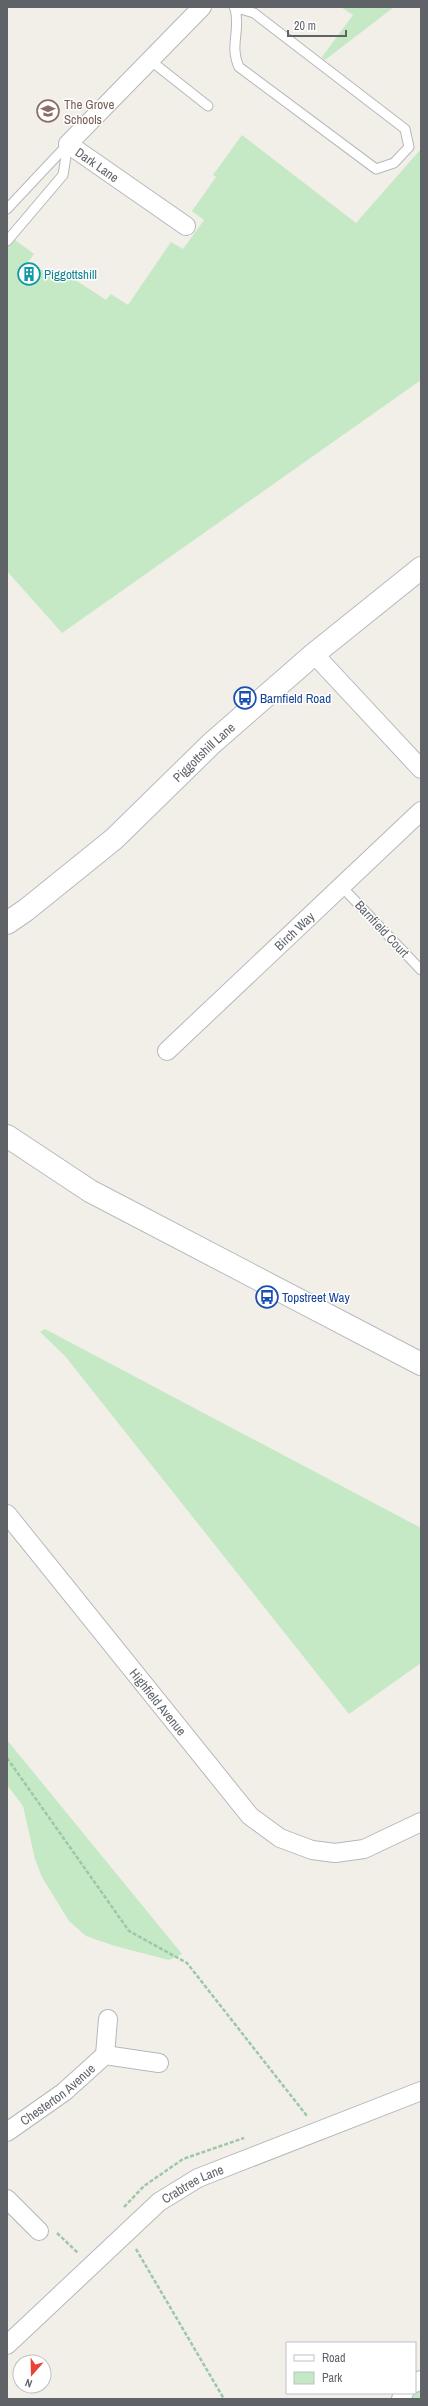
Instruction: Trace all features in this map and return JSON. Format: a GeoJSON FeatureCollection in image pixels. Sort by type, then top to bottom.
{"type":"FeatureCollection","features":[{"type":"Feature","properties":{"kind":"street","name":"Dark Lane"},"geometry":{"type":"LineString","coordinates":[[186,226],[68,144],[151,61],[202,7]]}},
{"type":"Feature","properties":{"kind":"street","name":"Piggottshill Lane"},"geometry":{"type":"LineString","coordinates":[[7,923],[26,910],[114,839],[211,744],[314,654],[421,568]]}},
{"type":"Feature","properties":{"kind":"street"},"geometry":{"type":"LineString","coordinates":[[314,654],[421,769]]}},
{"type":"Feature","properties":{"kind":"street","name":"Birch Way"},"geometry":{"type":"LineString","coordinates":[[167,1051],[421,811]]}},
{"type":"Feature","properties":{"kind":"street"},"geometry":{"type":"LineString","coordinates":[[7,1136],[90,1191],[421,1364]]}},
{"type":"Feature","properties":{"kind":"street","name":"Highfield Avenue"},"geometry":{"type":"LineString","coordinates":[[7,1514],[250,1816],[280,1838],[312,1850],[335,1852],[364,1849],[421,1822]]}},
{"type":"Feature","properties":{"kind":"street","name":"Chesterton Avenue"},"geometry":{"type":"LineString","coordinates":[[7,2132],[64,2092],[106,2055],[108,2019]]}},
{"type":"Feature","properties":{"kind":"street","name":"Chesterton Avenue"},"geometry":{"type":"LineString","coordinates":[[106,2055],[159,2063]]}},
{"type":"Feature","properties":{"kind":"street","name":"Crabtree Lane"},"geometry":{"type":"LineString","coordinates":[[7,2345],[125,2232],[159,2202],[198,2178],[421,2091]]}},
{"type":"Feature","properties":{"kind":"street"},"geometry":{"type":"LineString","coordinates":[[7,2199],[39,2231]]}},
{"type":"Feature","properties":{"kind":"lane"},"geometry":{"type":"LineString","coordinates":[[234,8],[254,13],[405,129],[409,147],[394,163],[376,169],[239,67],[234,56],[233,42],[238,26],[234,8]]}},
{"type":"Feature","properties":{"kind":"lane"},"geometry":{"type":"LineString","coordinates":[[151,61],[208,106]]}},
{"type":"Feature","properties":{"kind":"lane"},"geometry":{"type":"LineString","coordinates":[[9,204],[68,144]]}},
{"type":"Feature","properties":{"kind":"lane"},"geometry":{"type":"LineString","coordinates":[[7,241],[63,174],[68,144]]}},
{"type":"Feature","properties":{"kind":"lane","name":"Barnfield Court"},"geometry":{"type":"LineString","coordinates":[[342,887],[421,970]]}},
{"type":"Feature","properties":{"kind":"path"},"geometry":{"type":"LineString","coordinates":[[7,1758],[129,1931],[187,1963],[306,2115],[312,2134]]}},
{"type":"Feature","properties":{"kind":"path"},"geometry":{"type":"LineString","coordinates":[[39,2231],[50,2227],[80,2254]]}},
{"type":"Feature","properties":{"kind":"path"},"geometry":{"type":"LineString","coordinates":[[125,2232],[224,2399]]}},
{"type":"Feature","properties":{"kind":"green space"},"geometry":{"type":"Polygon","coordinates":[[[341,7],[394,7],[325,60],[322,57],[353,15],[341,7]]]}},
{"type":"Feature","properties":{"kind":"green space"},"geometry":{"type":"Polygon","coordinates":[[[242,135],[356,223],[421,149],[421,380],[62,633],[7,571],[7,234],[34,254],[28,262],[54,277],[60,270],[106,300],[111,294],[128,305],[171,242],[183,249],[204,220],[192,211],[216,177],[213,175],[242,135]]]}},
{"type":"Feature","properties":{"kind":"green space"},"geometry":{"type":"Polygon","coordinates":[[[45,1329],[421,1528],[421,1663],[349,1714],[65,1356],[40,1332],[45,1329]]]}},
{"type":"Feature","properties":{"kind":"green space"},"geometry":{"type":"Polygon","coordinates":[[[7,1740],[182,1954],[169,1960],[115,1946],[86,1936],[69,1921],[42,1877],[35,1859],[23,1806],[7,1785],[7,1740]]]}},
{"type":"Feature","properties":{"kind":"green space"},"geometry":{"type":"Polygon","coordinates":[[[421,2388],[421,2399],[410,2399],[416,2394],[421,2388]]]}},
{"type":"Feature","properties":{"kind":"place","name":"The Grove Schools"},"geometry":{"type":"Point","coordinates":[48,111]}},
{"type":"Feature","properties":{"kind":"place","name":"Piggottshill"},"geometry":{"type":"Point","coordinates":[29,274]}},
{"type":"Feature","properties":{"kind":"place","name":"Barnfield Road"},"geometry":{"type":"Point","coordinates":[245,698]}},
{"type":"Feature","properties":{"kind":"place","name":"Topstreet Way"},"geometry":{"type":"Point","coordinates":[267,1297]}}]}
